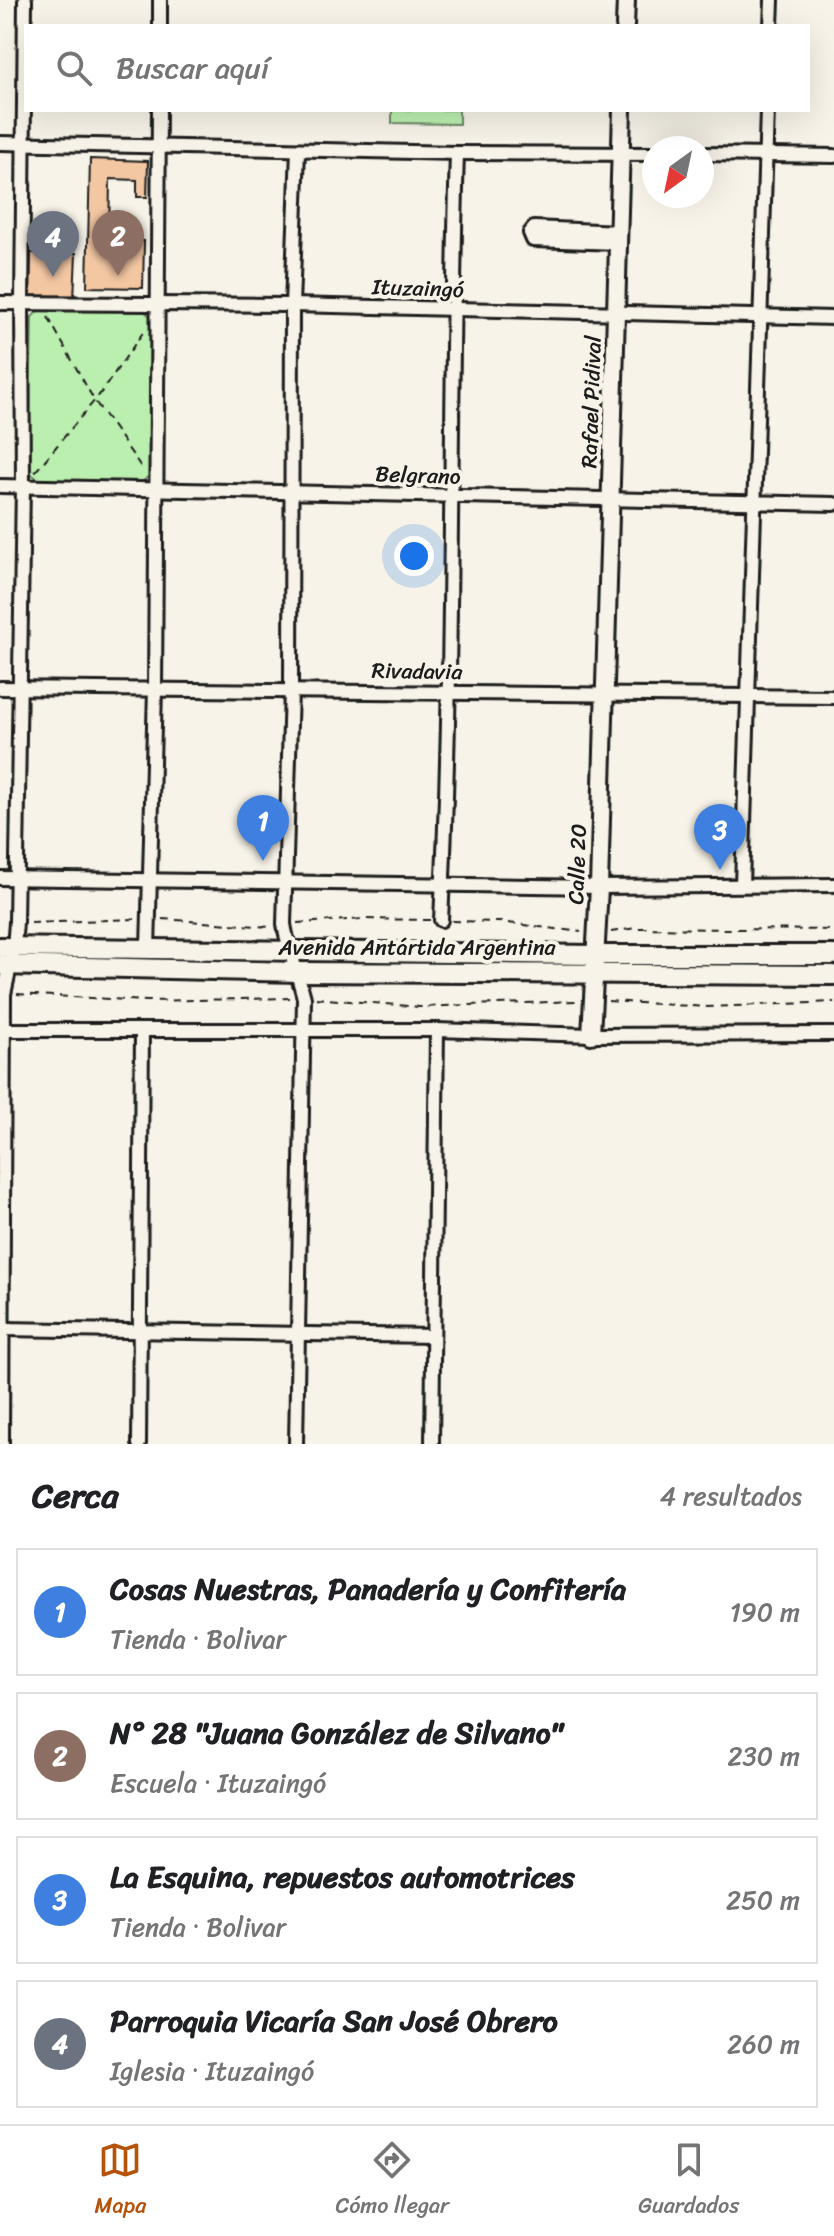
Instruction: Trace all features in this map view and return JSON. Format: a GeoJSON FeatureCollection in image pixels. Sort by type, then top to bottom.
{"type":"FeatureCollection","features":[{"type":"Feature","properties":{"kind":"main road","name":"Avenida Antártida Argentina"},"geometry":{"type":"LineString","coordinates":[[6,956],[148,949],[288,950],[834,975]]}},
{"type":"Feature","properties":{"kind":"main road","name":"Avenida Antártida Argentina"},"geometry":{"type":"LineString","coordinates":[[6,956],[298,972],[834,955]]}},
{"type":"Feature","properties":{"kind":"street"},"geometry":{"type":"LineString","coordinates":[[25,0],[25,24]]}},
{"type":"Feature","properties":{"kind":"street"},"geometry":{"type":"LineString","coordinates":[[160,0],[160,24]]}},
{"type":"Feature","properties":{"kind":"street"},"geometry":{"type":"LineString","coordinates":[[625,24],[626,0]]}},
{"type":"Feature","properties":{"kind":"street"},"geometry":{"type":"LineString","coordinates":[[771,24],[772,0]]}},
{"type":"Feature","properties":{"kind":"street"},"geometry":{"type":"LineString","coordinates":[[2,1444],[2,1030],[15,878],[23,486],[24,72]]}},
{"type":"Feature","properties":{"kind":"street"},"geometry":{"type":"LineString","coordinates":[[148,949],[155,689],[159,112]]}},
{"type":"Feature","properties":{"kind":"street","name":"Rafael Pidival"},"geometry":{"type":"LineString","coordinates":[[604,695],[622,112]]}},
{"type":"Feature","properties":{"kind":"street"},"geometry":{"type":"LineString","coordinates":[[742,885],[767,112]]}},
{"type":"Feature","properties":{"kind":"street"},"geometry":{"type":"LineString","coordinates":[[0,143],[642,154]]}},
{"type":"Feature","properties":{"kind":"street"},"geometry":{"type":"LineString","coordinates":[[296,1444],[304,998],[298,972],[288,950],[284,924],[291,690],[292,305],[298,150]]}},
{"type":"Feature","properties":{"kind":"street"},"geometry":{"type":"LineString","coordinates":[[441,920],[449,692],[452,309],[457,153]]}},
{"type":"Feature","properties":{"kind":"street"},"geometry":{"type":"LineString","coordinates":[[714,154],[834,156]]}},
{"type":"Feature","properties":{"kind":"street"},"geometry":{"type":"LineString","coordinates":[[534,228],[618,238],[533,240],[530,233],[534,228]]}},
{"type":"Feature","properties":{"kind":"street","name":"Ituzaingó"},"geometry":{"type":"LineString","coordinates":[[0,303],[158,307],[292,305],[834,318]]}},
{"type":"Feature","properties":{"kind":"street","name":"Belgrano"},"geometry":{"type":"LineString","coordinates":[[0,486],[834,504]]}},
{"type":"Feature","properties":{"kind":"street","name":"Rivadavia"},"geometry":{"type":"LineString","coordinates":[[0,688],[834,697]]}},
{"type":"Feature","properties":{"kind":"street","name":"Calle 20"},"geometry":{"type":"LineString","coordinates":[[591,1035],[604,695]]}},
{"type":"Feature","properties":{"kind":"street"},"geometry":{"type":"LineString","coordinates":[[0,878],[599,887],[834,885]]}},
{"type":"Feature","properties":{"kind":"street"},"geometry":{"type":"LineString","coordinates":[[2,1030],[834,1034]]}},
{"type":"Feature","properties":{"kind":"street"},"geometry":{"type":"LineString","coordinates":[[139,1444],[142,1030]]}},
{"type":"Feature","properties":{"kind":"street"},"geometry":{"type":"LineString","coordinates":[[432,1444],[437,1030]]}},
{"type":"Feature","properties":{"kind":"street"},"geometry":{"type":"LineString","coordinates":[[3,1329],[433,1336]]}},
{"type":"Feature","properties":{"kind":"path"},"geometry":{"type":"LineString","coordinates":[[40,302],[94,400],[156,488]]}},
{"type":"Feature","properties":{"kind":"path"},"geometry":{"type":"LineString","coordinates":[[23,486],[94,400],[158,307]]}},
{"type":"Feature","properties":{"kind":"path"},"geometry":{"type":"LineString","coordinates":[[14,994],[147,1001],[304,998],[419,1007],[593,1000],[708,1007],[834,1002]]}},
{"type":"Feature","properties":{"kind":"green space"},"geometry":{"type":"Polygon","coordinates":[[[392,112],[459,112],[459,124],[392,123],[392,112]]]}},
{"type":"Feature","properties":{"kind":"green space"},"geometry":{"type":"Polygon","coordinates":[[[39,310],[143,310],[152,318],[150,475],[142,482],[39,480],[29,472],[32,317],[39,310]]]}},
{"type":"Feature","properties":{"kind":"building"},"geometry":{"type":"Polygon","coordinates":[[[90,159],[148,161],[147,197],[137,197],[137,180],[110,179],[109,240],[144,241],[143,288],[87,287],[90,159]]]}},
{"type":"Feature","properties":{"kind":"building"},"geometry":{"type":"Polygon","coordinates":[[[31,253],[76,253],[74,300],[30,300],[31,253]]]}},
{"type":"Feature","properties":{"kind":"place","name":"N° 28 \"Juana González de Silvano\""},"geometry":{"type":"Point","coordinates":[118,276]}},
{"type":"Feature","properties":{"kind":"place","name":"Parroquia Vicaría San José Obrero"},"geometry":{"type":"Point","coordinates":[53,277]}},
{"type":"Feature","properties":{"kind":"place","name":"Cosas Nuestras, Panadería y Confitería"},"geometry":{"type":"Point","coordinates":[263,861]}},
{"type":"Feature","properties":{"kind":"place","name":"La Esquina, repuestos automotrices"},"geometry":{"type":"Point","coordinates":[720,870]}}]}
